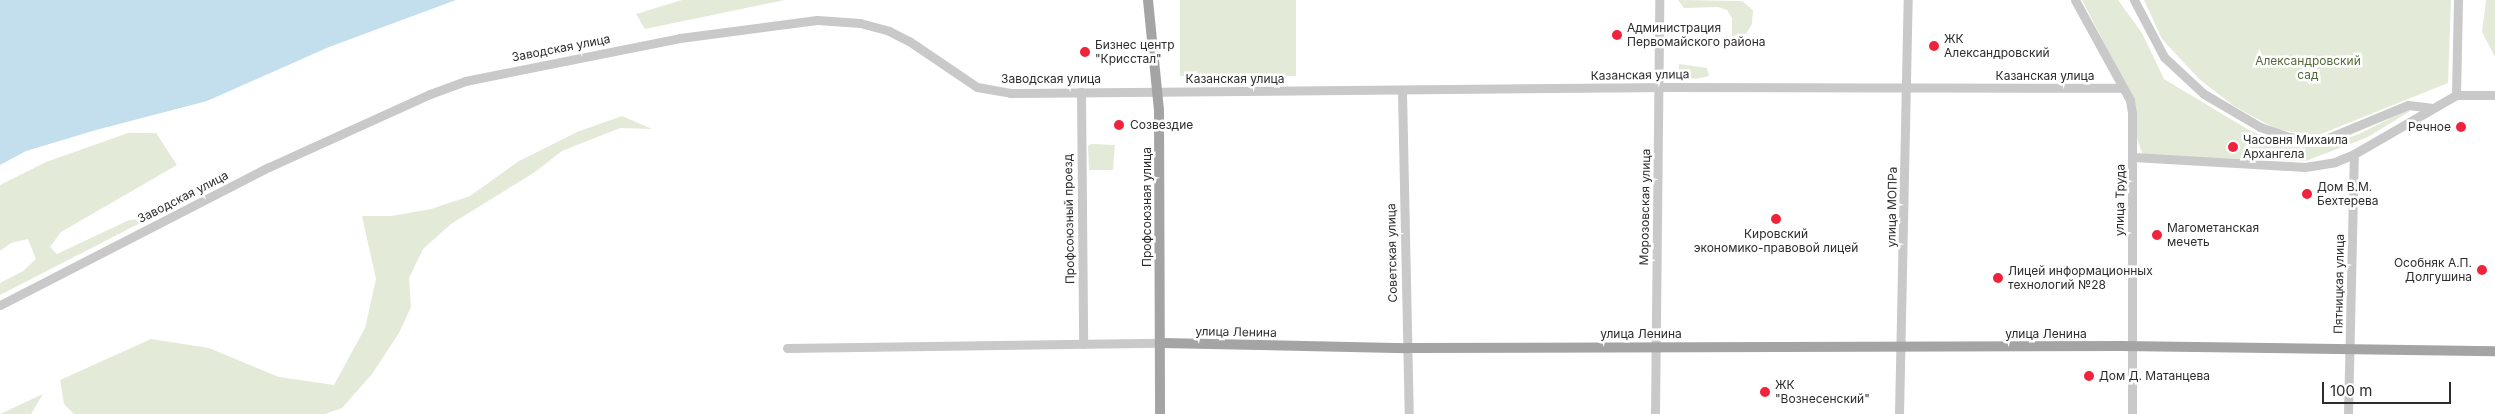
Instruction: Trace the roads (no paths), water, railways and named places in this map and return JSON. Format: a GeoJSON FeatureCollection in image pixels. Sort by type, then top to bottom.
{"type":"FeatureCollection","features":[{"type":"Feature","properties":{"kind":"main road","name":"Профсоюзная улица"},"geometry":{"type":"LineString","coordinates":[[1148,0],[1158,91],[1160,414]]}},
{"type":"Feature","properties":{"kind":"main road","name":"улица Ленина"},"geometry":{"type":"LineString","coordinates":[[1161,343],[1407,348],[2131,346],[2495,351]]}},
{"type":"Feature","properties":{"kind":"street","name":"Морозовская улица"},"geometry":{"type":"LineString","coordinates":[[1655,414],[1659,0]]}},
{"type":"Feature","properties":{"kind":"street","name":"улица МОПРа"},"geometry":{"type":"LineString","coordinates":[[1899,414],[1908,0]]}},
{"type":"Feature","properties":{"kind":"street","name":"улица Труда"},"geometry":{"type":"LineString","coordinates":[[2075,0],[2123,88],[2132,113],[2132,414]]}},
{"type":"Feature","properties":{"kind":"street"},"geometry":{"type":"LineString","coordinates":[[2134,0],[2164,57],[2204,94],[2260,127],[2289,137],[2320,141],[2408,106],[2431,108]]}},
{"type":"Feature","properties":{"kind":"street"},"geometry":{"type":"LineString","coordinates":[[2456,95],[2458,0]]}},
{"type":"Feature","properties":{"kind":"street","name":"Заводская улица"},"geometry":{"type":"LineString","coordinates":[[0,304],[269,167],[430,94],[482,76],[680,38],[817,20],[860,22],[904,38],[951,72],[987,91],[1158,91]]}},
{"type":"Feature","properties":{"kind":"street","name":"Казанская улица"},"geometry":{"type":"LineString","coordinates":[[1158,91],[2123,88]]}},
{"type":"Feature","properties":{"kind":"street","name":"Советская улица"},"geometry":{"type":"LineString","coordinates":[[1402,91],[1409,414]]}},
{"type":"Feature","properties":{"kind":"street","name":"Профсоюзный проезд"},"geometry":{"type":"LineString","coordinates":[[1081,92],[1083,344]]}},
{"type":"Feature","properties":{"kind":"street"},"geometry":{"type":"LineString","coordinates":[[2133,157],[2305,167],[2335,162],[2354,154],[2456,95],[2495,96]]}},
{"type":"Feature","properties":{"kind":"street","name":"Пятницкая улица"},"geometry":{"type":"LineString","coordinates":[[2348,414],[2354,154]]}},
{"type":"Feature","properties":{"kind":"street","name":"улица Ленина"},"geometry":{"type":"LineString","coordinates":[[787,348],[1161,343]]}},
{"type":"Feature","properties":{"kind":"water"},"geometry":{"type":"Polygon","coordinates":[[[0,0],[456,0],[329,47],[207,101],[96,130],[26,151],[0,165],[0,0]]]}},
{"type":"Feature","properties":{"kind":"place","name":"Администрация Первомайского района"},"geometry":{"type":"Point","coordinates":[1617,35]}},
{"type":"Feature","properties":{"kind":"place","name":"ЖК Александровский"},"geometry":{"type":"Point","coordinates":[1934,46]}},
{"type":"Feature","properties":{"kind":"place","name":"Бизнес центр \"Крисстал\""},"geometry":{"type":"Point","coordinates":[1085,52]}},
{"type":"Feature","properties":{"kind":"place","name":"Созвездие"},"geometry":{"type":"Point","coordinates":[1119,125]}},
{"type":"Feature","properties":{"kind":"place","name":"Речное"},"geometry":{"type":"Point","coordinates":[2461,127]}},
{"type":"Feature","properties":{"kind":"place","name":"Часовня Михаила Архангела"},"geometry":{"type":"Point","coordinates":[2233,147]}},
{"type":"Feature","properties":{"kind":"place","name":"Дом В.М. Бехтерева"},"geometry":{"type":"Point","coordinates":[2307,194]}},
{"type":"Feature","properties":{"kind":"place","name":"Кировский экономико-правовой лицей"},"geometry":{"type":"Point","coordinates":[1776,219]}},
{"type":"Feature","properties":{"kind":"place","name":"Магометанская мечеть"},"geometry":{"type":"Point","coordinates":[2157,235]}},
{"type":"Feature","properties":{"kind":"place","name":"Особняк А.П. Долгушина"},"geometry":{"type":"Point","coordinates":[2482,270]}},
{"type":"Feature","properties":{"kind":"place","name":"Лицей информационных технологий №28"},"geometry":{"type":"Point","coordinates":[1998,278]}},
{"type":"Feature","properties":{"kind":"place","name":"Дом Д. Матанцева"},"geometry":{"type":"Point","coordinates":[2089,376]}},
{"type":"Feature","properties":{"kind":"place","name":"ЖК \"Вознесенский\""},"geometry":{"type":"Point","coordinates":[1765,392]}},
{"type":"Feature","properties":{"kind":"park label","name":"Александровский сад"},"geometry":{"type":"Point","coordinates":[2308,68]}}]}
